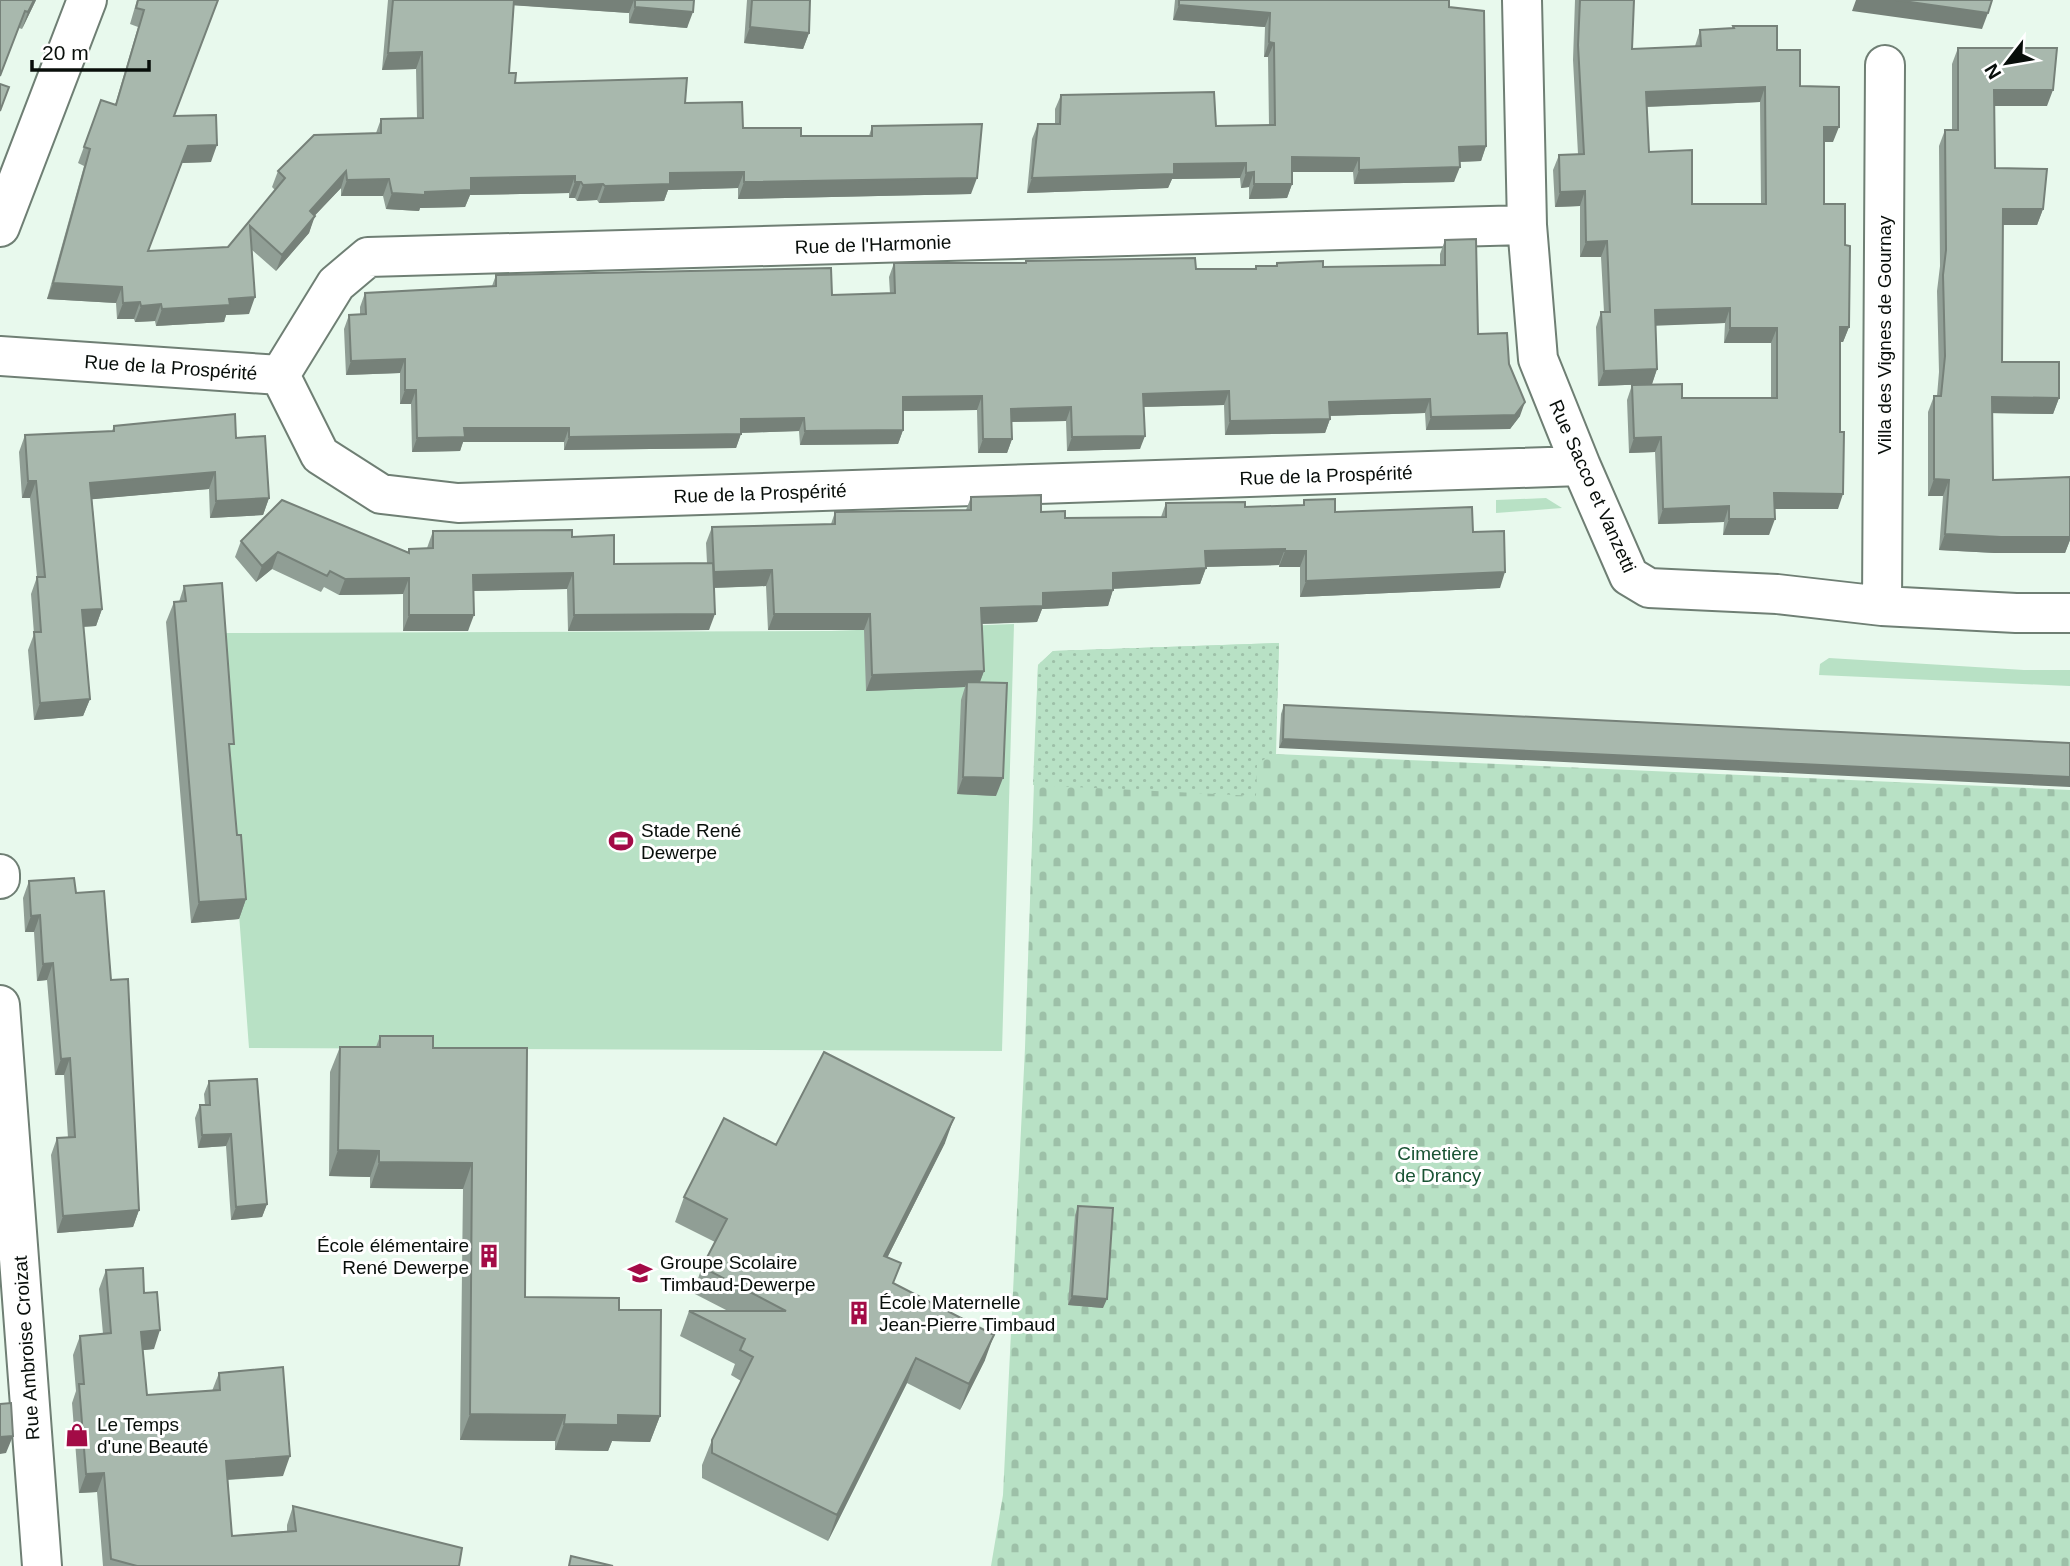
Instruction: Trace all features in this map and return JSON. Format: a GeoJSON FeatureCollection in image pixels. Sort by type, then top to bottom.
{"type":"FeatureCollection","features":[{"type":"Feature","properties":{"kind":"street"},"geometry":{"type":"LineString","coordinates":[[0,227],[87,0]]}},
{"type":"Feature","properties":{"kind":"street","name":"Rue Sacco et Vanzetti"},"geometry":{"type":"LineString","coordinates":[[1522,0],[1527,225],[1538,359],[1629,576],[1649,588],[1777,594],[1882,606],[2070,613]]}},
{"type":"Feature","properties":{"kind":"street","name":"Villa des Vignes de Gournay"},"geometry":{"type":"LineString","coordinates":[[1882,606],[1885,65]]}},
{"type":"Feature","properties":{"kind":"street","name":"Rue de l'Harmonie"},"geometry":{"type":"LineString","coordinates":[[280,375],[336,284],[368,257],[1527,225]]}},
{"type":"Feature","properties":{"kind":"street","name":"Rue de la Prospérité"},"geometry":{"type":"LineString","coordinates":[[0,356],[280,375],[320,455],[381,494],[458,503],[1581,466]]}},
{"type":"Feature","properties":{"kind":"street","name":"Rue Ambroise Croizat"},"geometry":{"type":"LineString","coordinates":[[0,1005],[42,1566]]}},
{"type":"Feature","properties":{"kind":"green space"},"geometry":{"type":"Polygon","coordinates":[[[1546,498],[1562,508],[1496,513],[1496,500],[1546,498]]]}},
{"type":"Feature","properties":{"kind":"green space","name":"Stade René Dewerpe"},"geometry":{"type":"Polygon","coordinates":[[[1014,624],[1002,1051],[249,1048],[218,633],[831,631],[1014,624]]]}},
{"type":"Feature","properties":{"kind":"green space","name":"Cimetière de Drancy"},"geometry":{"type":"Polygon","coordinates":[[[1279,643],[1276,754],[2070,790],[2070,1566],[991,1566],[1003,1495],[1025,1048],[1038,665],[1053,651],[1279,643]]]}},
{"type":"Feature","properties":{"kind":"green space"},"geometry":{"type":"Polygon","coordinates":[[[1279,643],[1275,754],[1257,763],[1256,796],[1033,785],[1038,665],[1053,651],[1279,643]]]}},
{"type":"Feature","properties":{"kind":"green space"},"geometry":{"type":"Polygon","coordinates":[[[1829,658],[2024,670],[2070,670],[2070,686],[1819,675],[1820,664],[1829,658]]]}},
{"type":"Feature","properties":{"kind":"building"},"geometry":{"type":"Polygon","coordinates":[[[0,0],[34,0],[28,12],[25,11],[0,76],[0,0]]]}},
{"type":"Feature","properties":{"kind":"building"},"geometry":{"type":"Polygon","coordinates":[[[138,0],[218,0],[174,116],[216,115],[217,145],[188,146],[148,251],[228,247],[285,178],[278,171],[314,135],[381,133],[381,119],[423,118],[422,52],[388,53],[393,0],[514,0],[509,73],[516,73],[515,83],[687,78],[685,103],[742,102],[743,128],[801,128],[801,136],[872,136],[872,126],[982,124],[977,178],[744,182],[744,172],[670,173],[670,184],[605,186],[583,185],[581,182],[575,182],[575,176],[471,178],[471,190],[425,192],[425,195],[392,193],[389,179],[347,180],[346,171],[310,211],[315,216],[282,255],[250,226],[255,297],[229,299],[230,305],[162,309],[161,304],[141,306],[140,302],[123,303],[122,287],[53,283],[90,149],[84,147],[101,100],[116,105],[144,10],[136,8],[138,0]]]}},
{"type":"Feature","properties":{"kind":"building"},"geometry":{"type":"Polygon","coordinates":[[[635,0],[694,0],[693,12],[635,7],[635,0]]]}},
{"type":"Feature","properties":{"kind":"building"},"geometry":{"type":"Polygon","coordinates":[[[752,0],[810,0],[809,33],[750,27],[752,0]]]}},
{"type":"Feature","properties":{"kind":"building"},"geometry":{"type":"Polygon","coordinates":[[[1179,0],[1449,0],[1449,7],[1484,11],[1486,146],[1459,147],[1460,167],[1359,170],[1359,158],[1292,157],[1292,184],[1254,184],[1254,172],[1246,173],[1246,163],[1174,164],[1174,174],[1032,178],[1038,124],[1060,124],[1061,95],[1214,92],[1216,126],[1275,125],[1274,43],[1269,42],[1270,13],[1179,5],[1179,0]]]}},
{"type":"Feature","properties":{"kind":"building"},"geometry":{"type":"Polygon","coordinates":[[[1580,0],[1634,0],[1632,49],[1701,46],[1700,30],[1734,28],[1733,26],[1777,26],[1777,50],[1800,50],[1800,86],[1839,87],[1839,127],[1824,127],[1824,204],[1845,204],[1845,245],[1850,246],[1849,327],[1840,327],[1840,432],[1844,432],[1843,494],[1774,493],[1775,519],[1729,519],[1729,506],[1663,509],[1661,437],[1634,438],[1632,385],[1682,384],[1682,398],[1777,398],[1777,328],[1730,328],[1730,308],[1655,310],[1657,369],[1604,371],[1601,312],[1610,312],[1607,241],[1586,242],[1585,191],[1560,192],[1559,155],[1584,154],[1578,45],[1580,0]],[[1765,87],[1646,92],[1649,152],[1692,150],[1692,204],[1766,204],[1765,87]]]}},
{"type":"Feature","properties":{"kind":"building"},"geometry":{"type":"Polygon","coordinates":[[[1896,0],[1992,0],[1988,13],[1896,0]]]}},
{"type":"Feature","properties":{"kind":"building"},"geometry":{"type":"Polygon","coordinates":[[[1958,48],[2057,48],[2053,90],[1994,90],[1995,168],[2047,169],[2043,209],[2003,209],[2002,362],[2059,362],[2059,398],[1992,397],[1993,480],[2070,477],[2070,537],[1945,534],[1949,480],[1934,479],[1934,396],[1941,396],[1945,356],[1945,130],[1958,130],[1958,48]]]}},
{"type":"Feature","properties":{"kind":"building"},"geometry":{"type":"Polygon","coordinates":[[[0,84],[9,87],[0,111],[0,84]]]}},
{"type":"Feature","properties":{"kind":"building"},"geometry":{"type":"Polygon","coordinates":[[[1476,239],[1478,334],[1507,333],[1509,364],[1525,402],[1515,415],[1431,417],[1430,399],[1329,402],[1330,419],[1230,421],[1229,391],[1143,394],[1145,436],[1072,437],[1071,407],[1011,409],[1012,439],[983,439],[982,396],[903,397],[903,430],[805,431],[804,418],[741,419],[741,434],[569,437],[569,428],[464,428],[465,437],[417,438],[416,390],[405,390],[405,359],[351,361],[349,315],[366,314],[365,293],[496,286],[496,275],[831,268],[832,295],[895,293],[894,263],[1026,263],[1195,258],[1196,269],[1256,269],[1256,266],[1277,266],[1277,263],[1323,261],[1323,267],[1445,265],[1445,240],[1476,239]]]}},
{"type":"Feature","properties":{"kind":"building"},"geometry":{"type":"Polygon","coordinates":[[[235,414],[236,438],[265,436],[269,498],[216,501],[215,472],[90,483],[102,609],[82,610],[90,699],[40,703],[34,632],[41,632],[37,577],[45,577],[36,481],[28,481],[25,435],[114,431],[114,426],[235,414]]]}},
{"type":"Feature","properties":{"kind":"building"},"geometry":{"type":"Polygon","coordinates":[[[1041,495],[1041,512],[1065,511],[1065,518],[1166,517],[1166,503],[1245,502],[1245,507],[1304,505],[1304,500],[1335,499],[1335,512],[1472,507],[1473,532],[1504,531],[1505,572],[1306,581],[1306,551],[1205,551],[1206,568],[1113,573],[1113,590],[1043,593],[1043,606],[981,608],[984,671],[872,675],[870,614],[774,614],[772,570],[714,572],[712,527],[835,524],[835,512],[971,510],[971,497],[1041,495]]]}},
{"type":"Feature","properties":{"kind":"building"},"geometry":{"type":"Polygon","coordinates":[[[282,500],[409,553],[409,549],[433,548],[433,531],[572,530],[572,537],[614,535],[614,564],[713,563],[715,614],[574,615],[573,573],[473,575],[474,615],[409,615],[409,578],[345,579],[330,571],[327,576],[278,552],[262,566],[241,541],[282,500]]]}},
{"type":"Feature","properties":{"kind":"building"},"geometry":{"type":"Polygon","coordinates":[[[222,583],[234,744],[229,744],[246,899],[199,902],[174,602],[186,601],[184,586],[222,583]]]}},
{"type":"Feature","properties":{"kind":"building"},"geometry":{"type":"Polygon","coordinates":[[[967,682],[1007,683],[1003,778],[963,777],[967,682]]]}},
{"type":"Feature","properties":{"kind":"building"},"geometry":{"type":"Polygon","coordinates":[[[1284,705],[2070,743],[2070,777],[1283,739],[1284,705]]]}},
{"type":"Feature","properties":{"kind":"building"},"geometry":{"type":"Polygon","coordinates":[[[74,878],[76,893],[104,891],[111,980],[128,979],[139,1210],[63,1216],[57,1138],[75,1137],[70,1058],[61,1059],[53,963],[43,964],[40,915],[31,916],[29,881],[74,878]]]}},
{"type":"Feature","properties":{"kind":"building","name":"École élémentaire René Dewerpe"},"geometry":{"type":"Polygon","coordinates":[[[380,1036],[433,1036],[433,1048],[527,1048],[525,1297],[619,1298],[619,1310],[661,1310],[660,1416],[618,1415],[618,1425],[564,1424],[565,1415],[470,1414],[472,1163],[379,1162],[379,1151],[338,1150],[340,1047],[380,1047],[380,1036]]]}},
{"type":"Feature","properties":{"kind":"building","name":"École Maternelle Jean-Pierre Timbaud"},"geometry":{"type":"Polygon","coordinates":[[[824,1052],[954,1118],[884,1256],[901,1263],[893,1283],[994,1335],[969,1384],[916,1358],[837,1515],[712,1453],[712,1440],[753,1357],[740,1350],[745,1339],[689,1311],[786,1311],[702,1267],[727,1219],[684,1197],[724,1118],[776,1145],[824,1052]]]}},
{"type":"Feature","properties":{"kind":"building"},"geometry":{"type":"Polygon","coordinates":[[[257,1079],[267,1204],[236,1207],[231,1134],[202,1135],[200,1105],[210,1105],[209,1081],[257,1079]]]}},
{"type":"Feature","properties":{"kind":"building"},"geometry":{"type":"Polygon","coordinates":[[[1078,1206],[1113,1208],[1107,1299],[1072,1296],[1078,1206]]]}},
{"type":"Feature","properties":{"kind":"building"},"geometry":{"type":"Polygon","coordinates":[[[143,1268],[144,1293],[157,1292],[160,1330],[141,1332],[147,1395],[220,1390],[219,1373],[283,1367],[290,1456],[226,1461],[232,1536],[296,1531],[293,1506],[462,1548],[459,1566],[137,1566],[111,1559],[104,1473],[86,1474],[79,1384],[84,1384],[80,1336],[111,1333],[106,1270],[143,1268]]]}},
{"type":"Feature","properties":{"kind":"building"},"geometry":{"type":"Polygon","coordinates":[[[11,1403],[13,1436],[0,1437],[0,1404],[11,1403]]]}},
{"type":"Feature","properties":{"kind":"building"},"geometry":{"type":"Polygon","coordinates":[[[571,1556],[613,1566],[569,1566],[571,1556]]]}},
{"type":"Feature","properties":{"kind":"place","name":"Stade René Dewerpe"},"geometry":{"type":"Point","coordinates":[621,841]}},
{"type":"Feature","properties":{"kind":"place","name":"École élémentaire René Dewerpe"},"geometry":{"type":"Point","coordinates":[489,1256]}},
{"type":"Feature","properties":{"kind":"place","name":"Groupe Scolaire Timbaud-Dewerpe"},"geometry":{"type":"Point","coordinates":[640,1273]}},
{"type":"Feature","properties":{"kind":"place","name":"École Maternelle Jean-Pierre Timbaud"},"geometry":{"type":"Point","coordinates":[859,1313]}},
{"type":"Feature","properties":{"kind":"place","name":"Le Temps d'une Beauté"},"geometry":{"type":"Point","coordinates":[77,1435]}}]}
